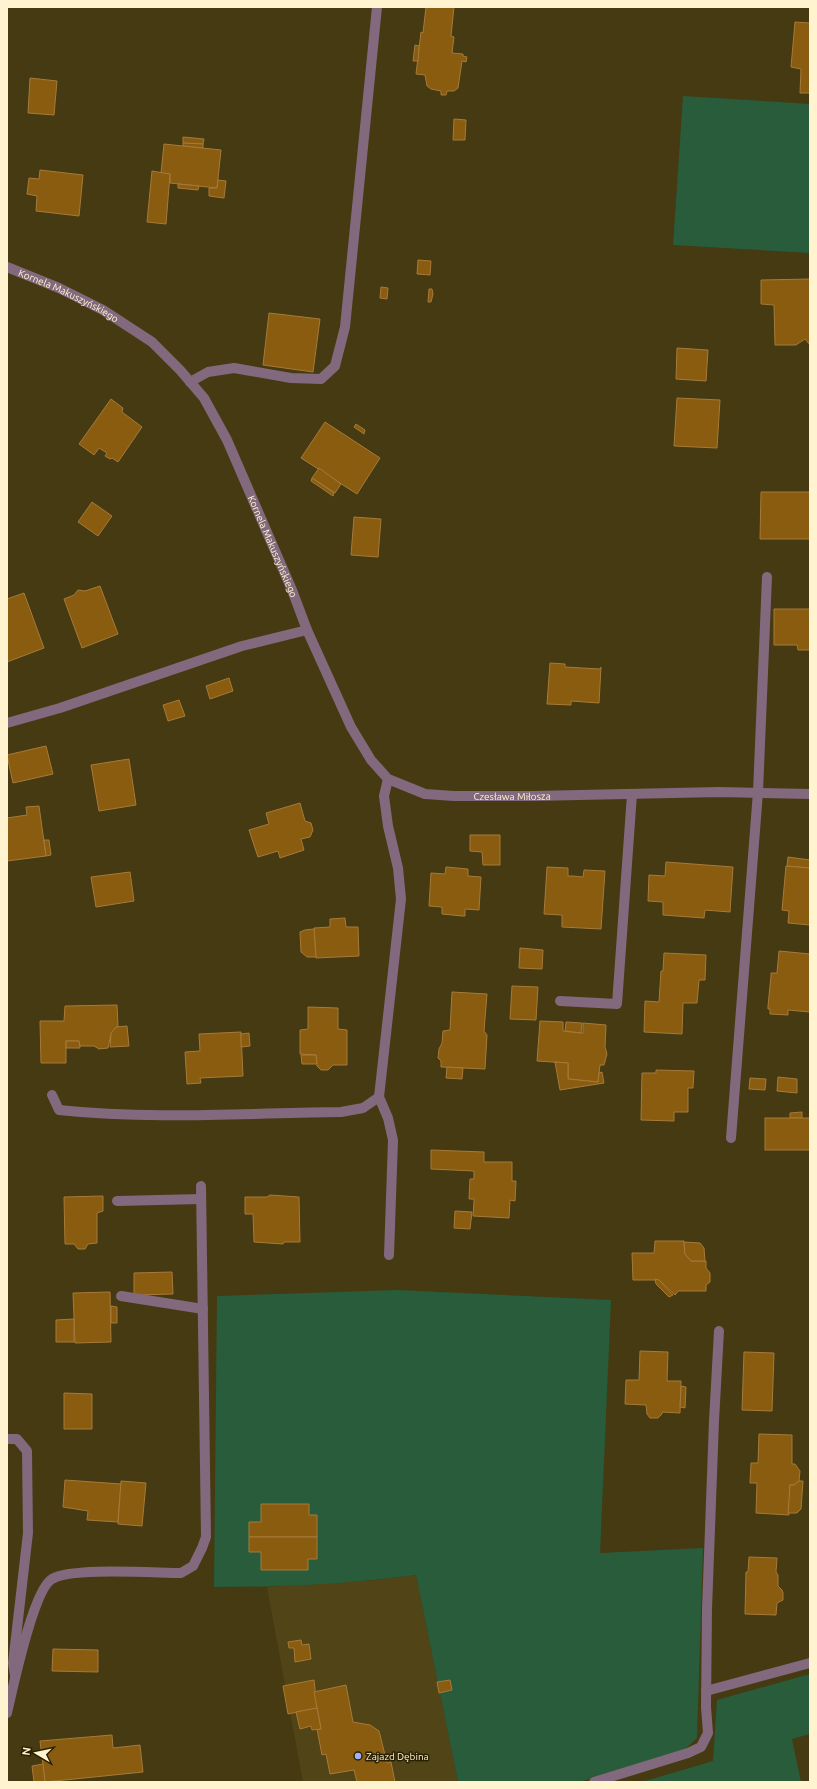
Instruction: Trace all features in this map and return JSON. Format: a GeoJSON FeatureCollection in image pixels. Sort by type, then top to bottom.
{"type":"FeatureCollection","features":[{"type":"Feature","properties":{"kind":"street"},"geometry":{"type":"LineString","coordinates":[[190,382],[208,372],[234,368],[291,378],[321,379],[334,366],[345,327],[378,7]]}},
{"type":"Feature","properties":{"kind":"street","name":"Kornela Makuszyńskiego"},"geometry":{"type":"LineString","coordinates":[[7,267],[59,288],[103,310],[152,342],[204,398],[227,440],[292,590],[307,630]]}},
{"type":"Feature","properties":{"kind":"street"},"geometry":{"type":"LineString","coordinates":[[731,1138],[758,792],[768,578]]}},
{"type":"Feature","properties":{"kind":"street"},"geometry":{"type":"LineString","coordinates":[[7,723],[67,705],[242,646],[307,630]]}},
{"type":"Feature","properties":{"kind":"street","name":"Czesława Miłosza"},"geometry":{"type":"LineString","coordinates":[[307,630],[351,727],[371,760],[388,779],[425,794],[454,796],[758,792],[810,794]]}},
{"type":"Feature","properties":{"kind":"street"},"geometry":{"type":"LineString","coordinates":[[388,779],[384,796],[388,826],[398,868],[401,899],[380,1097],[388,1118],[393,1140],[389,1255]]}},
{"type":"Feature","properties":{"kind":"street"},"geometry":{"type":"LineString","coordinates":[[560,1001],[617,1004],[632,794]]}},
{"type":"Feature","properties":{"kind":"street"},"geometry":{"type":"LineString","coordinates":[[52,1095],[59,1110],[91,1113],[180,1114],[341,1112],[363,1108],[380,1097]]}},
{"type":"Feature","properties":{"kind":"street"},"geometry":{"type":"LineString","coordinates":[[7,1713],[9,1693],[15,1680],[34,1612],[42,1590],[51,1579],[66,1573],[181,1573],[193,1566],[202,1548],[206,1537],[201,1186]]}},
{"type":"Feature","properties":{"kind":"street"},"geometry":{"type":"LineString","coordinates":[[117,1201],[201,1199]]}},
{"type":"Feature","properties":{"kind":"street"},"geometry":{"type":"LineString","coordinates":[[120,1296],[203,1309]]}},
{"type":"Feature","properties":{"kind":"street"},"geometry":{"type":"LineString","coordinates":[[594,1782],[688,1753],[701,1747],[708,1733],[706,1691],[713,1452],[720,1331]]}},
{"type":"Feature","properties":{"kind":"street"},"geometry":{"type":"LineString","coordinates":[[7,1439],[17,1439],[27,1451],[28,1533],[13,1663],[15,1680]]}},
{"type":"Feature","properties":{"kind":"street"},"geometry":{"type":"LineString","coordinates":[[706,1691],[810,1663]]}},
{"type":"Feature","properties":{"kind":"shaded area"},"geometry":{"type":"Polygon","coordinates":[[[416,1575],[458,1782],[303,1782],[267,1587],[378,1580],[416,1575]]]}},
{"type":"Feature","properties":{"kind":"green space"},"geometry":{"type":"Polygon","coordinates":[[[683,96],[810,104],[810,253],[673,245],[683,96]]]}},
{"type":"Feature","properties":{"kind":"green space"},"geometry":{"type":"Polygon","coordinates":[[[397,1290],[611,1300],[600,1553],[703,1548],[697,1738],[684,1750],[579,1782],[458,1782],[416,1575],[366,1581],[214,1587],[217,1296],[397,1290]]]}},
{"type":"Feature","properties":{"kind":"green space"},"geometry":{"type":"Polygon","coordinates":[[[810,1674],[810,1734],[792,1739],[801,1782],[642,1782],[713,1761],[717,1700],[810,1674]]]}},
{"type":"Feature","properties":{"kind":"building"},"geometry":{"type":"Polygon","coordinates":[[[426,7],[454,7],[451,36],[454,37],[452,53],[463,54],[463,56],[467,57],[466,62],[462,61],[458,88],[454,91],[447,91],[446,95],[441,95],[441,91],[431,89],[427,86],[425,75],[416,74],[421,32],[423,33],[426,7]]]}},
{"type":"Feature","properties":{"kind":"building"},"geometry":{"type":"Polygon","coordinates":[[[795,22],[810,23],[810,93],[800,93],[801,69],[791,67],[795,22]]]}},
{"type":"Feature","properties":{"kind":"building"},"geometry":{"type":"Polygon","coordinates":[[[415,45],[419,46],[418,61],[413,61],[415,45]]]}},
{"type":"Feature","properties":{"kind":"building"},"geometry":{"type":"Polygon","coordinates":[[[30,78],[57,81],[54,115],[28,113],[30,78]]]}},
{"type":"Feature","properties":{"kind":"building"},"geometry":{"type":"Polygon","coordinates":[[[454,119],[466,120],[465,140],[453,140],[454,119]]]}},
{"type":"Feature","properties":{"kind":"building"},"geometry":{"type":"Polygon","coordinates":[[[183,137],[204,139],[203,144],[183,143],[183,137]]]}},
{"type":"Feature","properties":{"kind":"building"},"geometry":{"type":"Polygon","coordinates":[[[183,143],[203,144],[203,148],[183,146],[183,143]]]}},
{"type":"Feature","properties":{"kind":"building"},"geometry":{"type":"Polygon","coordinates":[[[164,144],[221,150],[217,188],[170,183],[170,174],[161,173],[164,144]]]}},
{"type":"Feature","properties":{"kind":"building"},"geometry":{"type":"Polygon","coordinates":[[[40,170],[83,175],[79,216],[36,211],[37,196],[27,194],[29,178],[39,179],[40,170]]]}},
{"type":"Feature","properties":{"kind":"building"},"geometry":{"type":"Polygon","coordinates":[[[152,171],[170,174],[166,224],[147,222],[152,171]]]}},
{"type":"Feature","properties":{"kind":"building"},"geometry":{"type":"Polygon","coordinates":[[[218,180],[226,181],[224,198],[209,196],[209,188],[217,188],[218,180]]]}},
{"type":"Feature","properties":{"kind":"building"},"geometry":{"type":"Polygon","coordinates":[[[178,184],[199,186],[198,190],[178,188],[178,184]]]}},
{"type":"Feature","properties":{"kind":"building"},"geometry":{"type":"Polygon","coordinates":[[[418,260],[431,261],[430,275],[417,274],[418,260]]]}},
{"type":"Feature","properties":{"kind":"building"},"geometry":{"type":"Polygon","coordinates":[[[810,279],[810,345],[805,339],[796,345],[775,345],[774,305],[761,304],[761,280],[810,279]]]}},
{"type":"Feature","properties":{"kind":"building"},"geometry":{"type":"Polygon","coordinates":[[[381,287],[388,288],[387,299],[380,298],[381,287]]]}},
{"type":"Feature","properties":{"kind":"building"},"geometry":{"type":"Polygon","coordinates":[[[429,289],[432,289],[433,294],[431,302],[428,302],[429,289]]]}},
{"type":"Feature","properties":{"kind":"building"},"geometry":{"type":"Polygon","coordinates":[[[269,313],[320,319],[313,372],[263,365],[269,313]]]}},
{"type":"Feature","properties":{"kind":"building"},"geometry":{"type":"Polygon","coordinates":[[[677,348],[708,350],[706,381],[676,379],[677,348]]]}},
{"type":"Feature","properties":{"kind":"building"},"geometry":{"type":"Polygon","coordinates":[[[677,398],[720,400],[717,448],[674,446],[677,398]]]}},
{"type":"Feature","properties":{"kind":"building"},"geometry":{"type":"Polygon","coordinates":[[[111,399],[123,408],[122,412],[142,427],[118,462],[105,456],[107,453],[99,448],[94,455],[79,444],[111,399]]]}},
{"type":"Feature","properties":{"kind":"building"},"geometry":{"type":"Polygon","coordinates":[[[325,422],[380,458],[357,494],[301,458],[325,422]]]}},
{"type":"Feature","properties":{"kind":"building"},"geometry":{"type":"Polygon","coordinates":[[[356,424],[365,430],[364,434],[354,427],[356,424]]]}},
{"type":"Feature","properties":{"kind":"building"},"geometry":{"type":"Polygon","coordinates":[[[319,468],[341,484],[335,493],[312,478],[319,468]]]}},
{"type":"Feature","properties":{"kind":"building"},"geometry":{"type":"Polygon","coordinates":[[[312,478],[334,493],[333,496],[311,481],[312,478]]]}},
{"type":"Feature","properties":{"kind":"building"},"geometry":{"type":"Polygon","coordinates":[[[761,492],[810,492],[810,539],[760,539],[761,492]]]}},
{"type":"Feature","properties":{"kind":"building"},"geometry":{"type":"Polygon","coordinates":[[[92,502],[112,516],[98,536],[78,522],[92,502]]]}},
{"type":"Feature","properties":{"kind":"building"},"geometry":{"type":"Polygon","coordinates":[[[354,517],[381,519],[378,557],[351,555],[354,517]]]}},
{"type":"Feature","properties":{"kind":"building"},"geometry":{"type":"Polygon","coordinates":[[[100,586],[118,634],[82,648],[64,599],[74,595],[78,590],[85,591],[100,586]]]}},
{"type":"Feature","properties":{"kind":"building"},"geometry":{"type":"Polygon","coordinates":[[[24,593],[44,648],[7,662],[7,599],[24,593]]]}},
{"type":"Feature","properties":{"kind":"building"},"geometry":{"type":"Polygon","coordinates":[[[774,609],[810,609],[810,650],[798,650],[797,645],[774,645],[774,609]]]}},
{"type":"Feature","properties":{"kind":"building"},"geometry":{"type":"Polygon","coordinates":[[[550,663],[565,664],[565,667],[600,669],[601,667],[599,703],[571,701],[571,705],[547,704],[550,663]]]}},
{"type":"Feature","properties":{"kind":"building"},"geometry":{"type":"Polygon","coordinates":[[[229,678],[233,691],[210,699],[206,686],[229,678]]]}},
{"type":"Feature","properties":{"kind":"building"},"geometry":{"type":"Polygon","coordinates":[[[179,700],[185,716],[168,721],[163,705],[179,700]]]}},
{"type":"Feature","properties":{"kind":"building"},"geometry":{"type":"Polygon","coordinates":[[[46,746],[53,774],[13,783],[7,755],[46,746]]]}},
{"type":"Feature","properties":{"kind":"building"},"geometry":{"type":"Polygon","coordinates":[[[129,759],[136,805],[99,811],[91,765],[129,759]]]}},
{"type":"Feature","properties":{"kind":"building"},"geometry":{"type":"Polygon","coordinates":[[[300,803],[305,821],[311,823],[313,830],[310,837],[301,839],[304,850],[280,858],[278,851],[258,857],[249,830],[269,824],[266,813],[300,803]]]}},
{"type":"Feature","properties":{"kind":"building"},"geometry":{"type":"Polygon","coordinates":[[[39,806],[46,856],[7,861],[7,818],[27,815],[26,807],[39,806]]]}},
{"type":"Feature","properties":{"kind":"building"},"geometry":{"type":"Polygon","coordinates":[[[470,835],[500,835],[500,865],[483,865],[482,852],[470,851],[470,835]]]}},
{"type":"Feature","properties":{"kind":"building"},"geometry":{"type":"Polygon","coordinates":[[[44,840],[49,840],[51,855],[46,856],[44,840]]]}},
{"type":"Feature","properties":{"kind":"building"},"geometry":{"type":"Polygon","coordinates":[[[788,857],[810,860],[810,868],[787,866],[788,857]]]}},
{"type":"Feature","properties":{"kind":"building"},"geometry":{"type":"Polygon","coordinates":[[[666,862],[733,867],[730,912],[705,910],[704,918],[663,915],[663,902],[648,901],[649,875],[665,876],[666,862]]]}},
{"type":"Feature","properties":{"kind":"building"},"geometry":{"type":"Polygon","coordinates":[[[786,866],[810,868],[810,925],[788,923],[789,911],[782,910],[786,866]]]}},
{"type":"Feature","properties":{"kind":"building"},"geometry":{"type":"Polygon","coordinates":[[[446,867],[468,869],[468,876],[481,877],[479,910],[465,909],[465,916],[462,916],[442,914],[442,907],[429,906],[431,873],[445,874],[446,867]]]}},
{"type":"Feature","properties":{"kind":"building"},"geometry":{"type":"Polygon","coordinates":[[[547,867],[568,868],[568,876],[583,877],[584,870],[605,871],[601,929],[562,927],[562,915],[544,914],[547,867]]]}},
{"type":"Feature","properties":{"kind":"building"},"geometry":{"type":"Polygon","coordinates":[[[130,872],[134,901],[96,907],[91,877],[130,872]]]}},
{"type":"Feature","properties":{"kind":"building"},"geometry":{"type":"Polygon","coordinates":[[[345,918],[346,927],[358,927],[359,956],[316,958],[314,928],[330,927],[330,919],[345,918]]]}},
{"type":"Feature","properties":{"kind":"building"},"geometry":{"type":"Polygon","coordinates":[[[314,929],[316,957],[307,957],[301,952],[300,932],[314,929]]]}},
{"type":"Feature","properties":{"kind":"building"},"geometry":{"type":"Polygon","coordinates":[[[520,948],[543,950],[542,969],[519,968],[520,948]]]}},
{"type":"Feature","properties":{"kind":"building"},"geometry":{"type":"Polygon","coordinates":[[[779,951],[810,954],[810,1012],[788,1010],[788,1015],[770,1014],[770,1009],[768,1009],[768,1006],[771,973],[777,973],[779,951]]]}},
{"type":"Feature","properties":{"kind":"building"},"geometry":{"type":"Polygon","coordinates":[[[664,953],[706,955],[705,980],[699,980],[697,1003],[683,1003],[682,1034],[644,1032],[645,1001],[659,1002],[664,953]]]}},
{"type":"Feature","properties":{"kind":"building"},"geometry":{"type":"Polygon","coordinates":[[[512,986],[538,987],[536,1020],[510,1019],[512,986]]]}},
{"type":"Feature","properties":{"kind":"building"},"geometry":{"type":"Polygon","coordinates":[[[452,992],[487,994],[484,1031],[487,1035],[485,1069],[441,1067],[441,1061],[438,1058],[439,1049],[442,1043],[443,1031],[450,1030],[452,992]]]}},
{"type":"Feature","properties":{"kind":"building"},"geometry":{"type":"Polygon","coordinates":[[[117,1005],[118,1026],[111,1034],[108,1048],[99,1049],[94,1046],[80,1046],[79,1041],[66,1041],[66,1063],[41,1063],[40,1021],[64,1021],[65,1006],[117,1005]]]}},
{"type":"Feature","properties":{"kind":"building"},"geometry":{"type":"Polygon","coordinates":[[[308,1007],[338,1008],[338,1029],[347,1030],[347,1065],[333,1065],[328,1070],[321,1070],[317,1066],[316,1055],[300,1054],[300,1030],[308,1029],[308,1007]]]}},
{"type":"Feature","properties":{"kind":"building"},"geometry":{"type":"Polygon","coordinates":[[[540,1021],[563,1022],[563,1031],[581,1033],[583,1033],[583,1023],[606,1025],[605,1047],[607,1054],[604,1065],[600,1065],[598,1082],[568,1079],[568,1063],[537,1061],[540,1021]]]}},
{"type":"Feature","properties":{"kind":"building"},"geometry":{"type":"Polygon","coordinates":[[[566,1022],[582,1023],[581,1033],[565,1031],[566,1022]]]}},
{"type":"Feature","properties":{"kind":"building"},"geometry":{"type":"Polygon","coordinates":[[[127,1026],[129,1046],[110,1047],[111,1033],[116,1027],[127,1026]]]}},
{"type":"Feature","properties":{"kind":"building"},"geometry":{"type":"Polygon","coordinates":[[[241,1032],[243,1076],[200,1078],[201,1083],[187,1084],[185,1052],[200,1051],[199,1034],[241,1032]]]}},
{"type":"Feature","properties":{"kind":"building"},"geometry":{"type":"Polygon","coordinates":[[[249,1033],[250,1046],[241,1047],[241,1034],[249,1033]]]}},
{"type":"Feature","properties":{"kind":"building"},"geometry":{"type":"Polygon","coordinates":[[[66,1041],[79,1041],[80,1048],[66,1048],[66,1041]]]}},
{"type":"Feature","properties":{"kind":"building"},"geometry":{"type":"Polygon","coordinates":[[[301,1055],[316,1055],[317,1064],[302,1064],[301,1055]]]}},
{"type":"Feature","properties":{"kind":"building"},"geometry":{"type":"Polygon","coordinates":[[[555,1062],[568,1063],[568,1079],[598,1082],[599,1073],[602,1072],[604,1083],[560,1090],[555,1062]]]}},
{"type":"Feature","properties":{"kind":"building"},"geometry":{"type":"Polygon","coordinates":[[[447,1067],[463,1068],[462,1079],[446,1078],[447,1067]]]}},
{"type":"Feature","properties":{"kind":"building"},"geometry":{"type":"Polygon","coordinates":[[[656,1070],[694,1071],[693,1088],[688,1088],[688,1112],[674,1112],[674,1121],[641,1120],[642,1073],[656,1073],[656,1070]]]}},
{"type":"Feature","properties":{"kind":"building"},"geometry":{"type":"Polygon","coordinates":[[[778,1077],[797,1079],[797,1093],[777,1091],[778,1077]]]}},
{"type":"Feature","properties":{"kind":"building"},"geometry":{"type":"Polygon","coordinates":[[[750,1078],[766,1079],[765,1090],[749,1089],[750,1078]]]}},
{"type":"Feature","properties":{"kind":"building"},"geometry":{"type":"Polygon","coordinates":[[[802,1112],[802,1118],[790,1118],[790,1113],[802,1112]]]}},
{"type":"Feature","properties":{"kind":"building"},"geometry":{"type":"Polygon","coordinates":[[[765,1118],[810,1118],[810,1150],[765,1150],[765,1118]]]}},
{"type":"Feature","properties":{"kind":"building"},"geometry":{"type":"Polygon","coordinates":[[[431,1150],[484,1152],[484,1162],[512,1162],[512,1181],[516,1181],[515,1201],[510,1200],[509,1218],[473,1216],[474,1199],[469,1199],[470,1179],[474,1179],[474,1171],[431,1169],[431,1150]]]}},
{"type":"Feature","properties":{"kind":"building"},"geometry":{"type":"Polygon","coordinates":[[[270,1195],[299,1197],[300,1242],[284,1242],[283,1244],[254,1242],[253,1214],[245,1214],[245,1197],[267,1197],[270,1195]]]}},
{"type":"Feature","properties":{"kind":"building"},"geometry":{"type":"Polygon","coordinates":[[[103,1196],[103,1211],[97,1213],[97,1243],[88,1244],[85,1249],[78,1249],[74,1244],[65,1244],[64,1197],[103,1196]]]}},
{"type":"Feature","properties":{"kind":"building"},"geometry":{"type":"Polygon","coordinates":[[[455,1211],[472,1212],[470,1229],[454,1228],[455,1211]]]}},
{"type":"Feature","properties":{"kind":"building"},"geometry":{"type":"Polygon","coordinates":[[[655,1241],[684,1241],[685,1254],[691,1261],[706,1261],[706,1268],[710,1273],[710,1282],[706,1285],[706,1291],[678,1291],[675,1295],[659,1280],[633,1280],[632,1253],[654,1253],[655,1241]]]}},
{"type":"Feature","properties":{"kind":"building"},"geometry":{"type":"Polygon","coordinates":[[[684,1242],[700,1243],[704,1248],[705,1261],[691,1261],[685,1254],[684,1242]]]}},
{"type":"Feature","properties":{"kind":"building"},"geometry":{"type":"Polygon","coordinates":[[[172,1272],[173,1294],[134,1295],[134,1273],[172,1272]]]}},
{"type":"Feature","properties":{"kind":"building"},"geometry":{"type":"Polygon","coordinates":[[[655,1279],[659,1280],[673,1295],[669,1297],[656,1284],[655,1279]]]}},
{"type":"Feature","properties":{"kind":"building"},"geometry":{"type":"Polygon","coordinates":[[[110,1292],[111,1342],[75,1343],[73,1293],[110,1292]]]}},
{"type":"Feature","properties":{"kind":"building"},"geometry":{"type":"Polygon","coordinates":[[[111,1306],[117,1307],[117,1323],[111,1323],[111,1306]]]}},
{"type":"Feature","properties":{"kind":"building"},"geometry":{"type":"Polygon","coordinates":[[[74,1319],[74,1342],[56,1342],[56,1320],[74,1319]]]}},
{"type":"Feature","properties":{"kind":"building"},"geometry":{"type":"Polygon","coordinates":[[[640,1351],[668,1352],[667,1381],[681,1381],[680,1413],[662,1412],[658,1418],[650,1418],[647,1414],[646,1405],[625,1404],[626,1380],[639,1380],[640,1351]]]}},
{"type":"Feature","properties":{"kind":"building"},"geometry":{"type":"Polygon","coordinates":[[[744,1352],[774,1353],[772,1411],[742,1410],[744,1352]]]}},
{"type":"Feature","properties":{"kind":"building"},"geometry":{"type":"Polygon","coordinates":[[[681,1386],[686,1387],[685,1408],[680,1407],[681,1386]]]}},
{"type":"Feature","properties":{"kind":"building"},"geometry":{"type":"Polygon","coordinates":[[[64,1393],[92,1394],[92,1429],[64,1429],[64,1393]]]}},
{"type":"Feature","properties":{"kind":"building"},"geometry":{"type":"Polygon","coordinates":[[[759,1434],[792,1435],[792,1464],[795,1464],[800,1471],[799,1481],[794,1485],[790,1485],[789,1515],[756,1513],[757,1483],[750,1483],[751,1463],[758,1463],[759,1434]]]}},
{"type":"Feature","properties":{"kind":"building"},"geometry":{"type":"Polygon","coordinates":[[[65,1480],[121,1484],[118,1522],[87,1520],[88,1511],[63,1507],[65,1480]]]}},
{"type":"Feature","properties":{"kind":"building"},"geometry":{"type":"Polygon","coordinates":[[[121,1481],[146,1483],[142,1526],[118,1524],[121,1481]]]}},
{"type":"Feature","properties":{"kind":"building"},"geometry":{"type":"Polygon","coordinates":[[[799,1481],[803,1481],[801,1509],[797,1513],[788,1513],[790,1485],[794,1485],[799,1481]]]}},
{"type":"Feature","properties":{"kind":"building"},"geometry":{"type":"Polygon","coordinates":[[[261,1504],[309,1504],[309,1515],[317,1515],[317,1537],[249,1537],[249,1522],[261,1522],[261,1504]]]}},
{"type":"Feature","properties":{"kind":"building"},"geometry":{"type":"Polygon","coordinates":[[[249,1537],[317,1537],[317,1559],[308,1559],[308,1570],[261,1570],[261,1552],[249,1552],[249,1537]]]}},
{"type":"Feature","properties":{"kind":"building"},"geometry":{"type":"Polygon","coordinates":[[[749,1557],[777,1558],[776,1572],[778,1575],[778,1586],[782,1590],[783,1600],[777,1603],[776,1615],[745,1614],[746,1572],[748,1572],[749,1557]]]}},
{"type":"Feature","properties":{"kind":"building"},"geometry":{"type":"Polygon","coordinates":[[[301,1640],[302,1645],[309,1644],[311,1659],[295,1662],[294,1648],[289,1648],[288,1642],[301,1640]]]}},
{"type":"Feature","properties":{"kind":"building"},"geometry":{"type":"Polygon","coordinates":[[[53,1649],[98,1650],[98,1672],[52,1671],[53,1649]]]}},
{"type":"Feature","properties":{"kind":"building"},"geometry":{"type":"Polygon","coordinates":[[[314,1680],[317,1708],[288,1714],[283,1686],[314,1680]]]}},
{"type":"Feature","properties":{"kind":"building"},"geometry":{"type":"Polygon","coordinates":[[[450,1680],[452,1690],[439,1693],[437,1682],[450,1680]]]}},
{"type":"Feature","properties":{"kind":"building"},"geometry":{"type":"Polygon","coordinates":[[[346,1685],[353,1722],[370,1725],[379,1731],[387,1763],[391,1762],[395,1782],[357,1782],[354,1770],[330,1774],[326,1754],[322,1755],[317,1729],[321,1729],[314,1692],[346,1685]]]}},
{"type":"Feature","properties":{"kind":"building"},"geometry":{"type":"Polygon","coordinates":[[[317,1708],[321,1729],[312,1730],[311,1726],[300,1729],[296,1712],[317,1708]]]}},
{"type":"Feature","properties":{"kind":"building"},"geometry":{"type":"Polygon","coordinates":[[[112,1735],[113,1748],[140,1745],[143,1772],[45,1782],[40,1741],[112,1735]]]}},
{"type":"Feature","properties":{"kind":"building"},"geometry":{"type":"Polygon","coordinates":[[[43,1764],[45,1782],[34,1782],[32,1766],[43,1764]]]}},
{"type":"Feature","properties":{"kind":"place","name":"Zajazd Dębina"},"geometry":{"type":"Point","coordinates":[358,1756]}}]}
